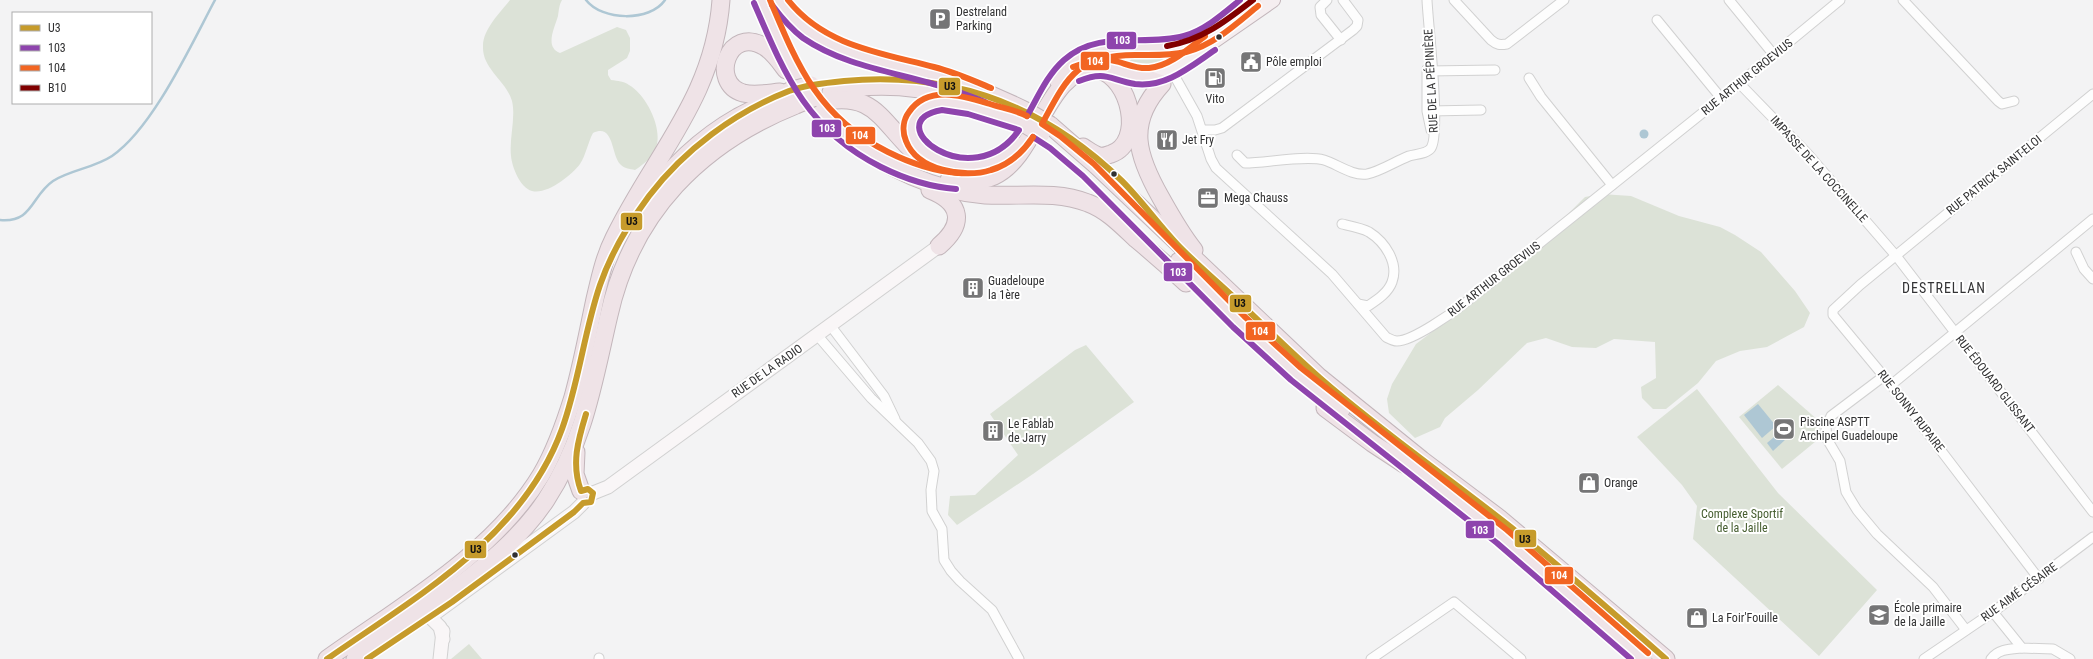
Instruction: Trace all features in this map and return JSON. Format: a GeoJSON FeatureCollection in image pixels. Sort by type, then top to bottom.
{"type":"FeatureCollection","features":[{"type":"Feature","properties":{"kind":"highway"},"geometry":{"type":"LineString","coordinates":[[327,659],[465,559],[492,534],[521,503],[542,474],[558,439],[572,398],[602,267],[612,240],[641,186],[686,117],[696,95],[714,47],[721,0]]}},
{"type":"Feature","properties":{"kind":"highway"},"geometry":{"type":"LineString","coordinates":[[761,0],[805,97],[820,114],[859,151],[879,165],[908,181],[943,195],[951,202],[956,211],[957,222],[952,232],[939,246]]}},
{"type":"Feature","properties":{"kind":"highway"},"geometry":{"type":"LineString","coordinates":[[778,0],[801,27],[834,48],[855,56],[932,75],[981,92],[1025,117],[1097,166],[1276,337],[1342,397],[1499,518],[1666,659]]}},
{"type":"Feature","properties":{"kind":"highway"},"geometry":{"type":"LineString","coordinates":[[1025,117],[945,102],[928,106],[919,112],[912,124],[911,132],[914,140],[924,152],[941,160],[966,166],[990,162],[1010,152],[1024,138],[1054,87],[1073,62],[1093,52],[1109,48],[1168,46]]}},
{"type":"Feature","properties":{"kind":"highway"},"geometry":{"type":"LineString","coordinates":[[1045,130],[1099,156],[1116,152],[1127,139],[1130,121],[1120,70],[1122,60],[1130,53],[1168,46]]}},
{"type":"Feature","properties":{"kind":"highway"},"geometry":{"type":"LineString","coordinates":[[837,131],[883,160],[926,176],[951,180],[978,180],[994,176],[1010,164],[1022,150],[1046,108],[1064,85],[1076,73],[1099,67],[1120,70],[1137,76],[1168,80]]}},
{"type":"Feature","properties":{"kind":"highway"},"geometry":{"type":"LineString","coordinates":[[1087,69],[1098,70],[1110,75],[1120,85],[1127,100]]}},
{"type":"Feature","properties":{"kind":"highway"},"geometry":{"type":"LineString","coordinates":[[597,290],[614,252],[633,218],[654,189],[690,152],[725,125],[805,97],[850,79],[884,77],[942,83],[981,92]]}},
{"type":"Feature","properties":{"kind":"highway"},"geometry":{"type":"LineString","coordinates":[[1168,80],[1151,97],[1140,120],[1138,138],[1139,148],[1148,174],[1187,241],[1276,337]]}},
{"type":"Feature","properties":{"kind":"highway"},"geometry":{"type":"LineString","coordinates":[[355,659],[478,571],[508,545],[528,524],[546,500],[566,468],[576,444],[595,382],[613,298],[633,247],[647,222],[671,190],[703,158],[736,134],[805,97],[838,90],[862,87],[922,90],[950,94],[1025,117]]}},
{"type":"Feature","properties":{"kind":"highway"},"geometry":{"type":"LineString","coordinates":[[805,97],[848,99],[869,106],[883,117],[915,153],[934,167],[962,171],[989,169],[1009,161],[1022,150]]}},
{"type":"Feature","properties":{"kind":"highway"},"geometry":{"type":"LineString","coordinates":[[1045,130],[1066,152],[1090,172],[1234,317],[1296,374],[1530,560],[1643,659]]}},
{"type":"Feature","properties":{"kind":"highway"},"geometry":{"type":"LineString","coordinates":[[837,131],[864,152],[892,168],[947,188],[987,195],[1057,195],[1079,200],[1099,208],[1115,219],[1318,402],[1372,443],[1425,477]]}},
{"type":"Feature","properties":{"kind":"highway"},"geometry":{"type":"LineString","coordinates":[[576,444],[575,474],[586,496]]}},
{"type":"Feature","properties":{"kind":"highway"},"geometry":{"type":"LineString","coordinates":[[367,659],[430,617]]}},
{"type":"Feature","properties":{"kind":"main road"},"geometry":{"type":"LineString","coordinates":[[1168,46],[1188,43],[1203,37],[1253,0]]}},
{"type":"Feature","properties":{"kind":"main road"},"geometry":{"type":"LineString","coordinates":[[1137,76],[1155,75],[1172,70],[1273,0]]}},
{"type":"Feature","properties":{"kind":"main road"},"geometry":{"type":"LineString","coordinates":[[1168,80],[1233,29]]}},
{"type":"Feature","properties":{"kind":"street"},"geometry":{"type":"LineString","coordinates":[[1327,0],[1320,7],[1320,13],[1340,40]]}},
{"type":"Feature","properties":{"kind":"street"},"geometry":{"type":"LineString","coordinates":[[1203,130],[1215,130],[1222,128],[1353,30],[1358,23],[1357,17],[1343,0]]}},
{"type":"Feature","properties":{"kind":"street","name":"RUE DE LA PÉPINIÈRE"},"geometry":{"type":"LineString","coordinates":[[1424,0],[1430,71]]}},
{"type":"Feature","properties":{"kind":"street","name":"RUE DE LA PÉPINIÈRE"},"geometry":{"type":"LineString","coordinates":[[1237,155],[1245,163],[1303,159],[1324,160],[1340,167],[1367,174],[1410,156],[1427,151],[1431,148],[1433,141],[1427,0]]}},
{"type":"Feature","properties":{"kind":"street"},"geometry":{"type":"LineString","coordinates":[[1454,0],[1497,45],[1507,44],[1564,0]]}},
{"type":"Feature","properties":{"kind":"street"},"geometry":{"type":"LineString","coordinates":[[1729,0],[1774,55]]}},
{"type":"Feature","properties":{"kind":"street","name":"RUE ARTHUR GROEVIUS"},"geometry":{"type":"LineString","coordinates":[[1168,80],[1186,98],[1203,130],[1211,159],[1216,168],[1323,264],[1382,333],[1392,340],[1400,341],[1419,333],[1465,303],[1721,98],[1840,0]]}},
{"type":"Feature","properties":{"kind":"street"},"geometry":{"type":"LineString","coordinates":[[1903,0],[1998,102],[2008,104],[2014,101]]}},
{"type":"Feature","properties":{"kind":"street"},"geometry":{"type":"LineString","coordinates":[[1657,20],[1721,98]]}},
{"type":"Feature","properties":{"kind":"street"},"geometry":{"type":"LineString","coordinates":[[1430,71],[1495,70]]}},
{"type":"Feature","properties":{"kind":"street"},"geometry":{"type":"LineString","coordinates":[[1529,78],[1541,97],[1612,185]]}},
{"type":"Feature","properties":{"kind":"street","name":"RUE ARTHUR GROEVIUS"},"geometry":{"type":"LineString","coordinates":[[1168,80],[1174,89],[1186,98]]}},
{"type":"Feature","properties":{"kind":"street","name":"IMPASSE DE LA COCCINELLE"},"geometry":{"type":"LineString","coordinates":[[1739,83],[1806,154],[1897,257]]}},
{"type":"Feature","properties":{"kind":"street","name":"RUE PATRICK SAINT-ELOI"},"geometry":{"type":"LineString","coordinates":[[1897,257],[2093,94]]}},
{"type":"Feature","properties":{"kind":"street"},"geometry":{"type":"LineString","coordinates":[[1431,111],[1481,110]]}},
{"type":"Feature","properties":{"kind":"street"},"geometry":{"type":"LineString","coordinates":[[1891,385],[2093,219]]}},
{"type":"Feature","properties":{"kind":"street"},"geometry":{"type":"LineString","coordinates":[[1342,224],[1368,231],[1376,236],[1388,250],[1394,268],[1392,283],[1381,298],[1368,306],[1358,304]]}},
{"type":"Feature","properties":{"kind":"street","name":"RUE DE LA RADIO"},"geometry":{"type":"LineString","coordinates":[[430,617],[574,512],[586,496],[608,487],[701,418],[818,336],[830,325],[939,246]]}},
{"type":"Feature","properties":{"kind":"street"},"geometry":{"type":"LineString","coordinates":[[2076,252],[2084,269],[2093,279]]}},
{"type":"Feature","properties":{"kind":"street","name":"RUE ÉDOUARD GLISSANT"},"geometry":{"type":"LineString","coordinates":[[1897,257],[2093,512]]}},
{"type":"Feature","properties":{"kind":"street","name":"RUE SONNY RUPAIRE"},"geometry":{"type":"LineString","coordinates":[[1897,257],[1833,310],[1834,314],[1891,385],[2039,579]]}},
{"type":"Feature","properties":{"kind":"street"},"geometry":{"type":"LineString","coordinates":[[830,325],[884,396],[899,427]]}},
{"type":"Feature","properties":{"kind":"street"},"geometry":{"type":"LineString","coordinates":[[818,336],[871,398],[899,427],[918,443],[931,461],[934,471],[931,490],[932,511],[942,529],[944,560],[960,581],[992,610],[1019,659]]}},
{"type":"Feature","properties":{"kind":"street"},"geometry":{"type":"LineString","coordinates":[[1884,376],[1831,416],[1826,427],[1827,439],[1840,462],[1846,492],[1857,510],[1877,534],[1933,587],[1966,630]]}},
{"type":"Feature","properties":{"kind":"street","name":"RUE AIMÉ CÉSAIRE"},"geometry":{"type":"LineString","coordinates":[[1924,659],[2039,579],[2093,537]]}},
{"type":"Feature","properties":{"kind":"street"},"geometry":{"type":"LineString","coordinates":[[1371,659],[1454,602],[1521,659]]}},
{"type":"Feature","properties":{"kind":"street"},"geometry":{"type":"LineString","coordinates":[[440,659],[443,618],[446,606]]}},
{"type":"Feature","properties":{"kind":"street"},"geometry":{"type":"LineString","coordinates":[[1993,612],[2022,648]]}},
{"type":"Feature","properties":{"kind":"street"},"geometry":{"type":"LineString","coordinates":[[430,617],[440,627],[442,639]]}},
{"type":"Feature","properties":{"kind":"street"},"geometry":{"type":"LineString","coordinates":[[1990,659],[2003,650],[2022,648],[2053,649],[2070,659]]}},
{"type":"Feature","properties":{"kind":"green space"},"geometry":{"type":"Polygon","coordinates":[[[510,0],[562,0],[552,36],[553,46],[555,50],[560,53],[617,27],[626,30],[630,38],[630,51],[627,58],[608,70],[608,75],[611,80],[621,81],[627,84],[641,96],[651,111],[658,136],[656,148],[652,156],[635,170],[620,164],[608,136],[605,132],[600,131],[593,133],[580,164],[559,183],[545,190],[532,191],[520,182],[513,166],[511,156],[513,114],[512,101],[505,87],[486,61],[483,46],[489,27],[510,0]]]}},
{"type":"Feature","properties":{"kind":"green space"},"geometry":{"type":"Polygon","coordinates":[[[1190,50],[1192,54],[1151,74],[1126,64],[1134,57],[1190,50]]]}},
{"type":"Feature","properties":{"kind":"green space"},"geometry":{"type":"Polygon","coordinates":[[[1601,194],[1631,196],[1679,216],[1720,227],[1761,252],[1795,291],[1810,313],[1804,327],[1767,347],[1740,351],[1716,361],[1698,383],[1666,409],[1653,409],[1642,398],[1641,387],[1656,378],[1655,342],[1614,339],[1596,348],[1572,347],[1546,338],[1527,343],[1478,390],[1445,418],[1440,427],[1415,438],[1389,413],[1387,399],[1392,384],[1416,344],[1505,277],[1585,197],[1601,194]]]}},
{"type":"Feature","properties":{"kind":"green space"},"geometry":{"type":"Polygon","coordinates":[[[1086,345],[1134,402],[1033,474],[957,525],[948,515],[950,496],[975,495],[1018,455],[990,414],[1075,350],[1086,345]]]}},
{"type":"Feature","properties":{"kind":"green space","name":"Piscine ASPTT Archipel Guadeloupe"},"geometry":{"type":"Polygon","coordinates":[[[1778,385],[1819,421],[1821,437],[1782,469],[1739,417],[1778,385]]]}},
{"type":"Feature","properties":{"kind":"green space","name":"Complexe Sportif de la Jaille"},"geometry":{"type":"Polygon","coordinates":[[[1697,389],[1778,493],[1877,590],[1819,656],[1693,539],[1697,506],[1682,485],[1637,437],[1697,389]]]}},
{"type":"Feature","properties":{"kind":"green space"},"geometry":{"type":"Polygon","coordinates":[[[469,644],[482,659],[451,659],[469,644]]]}},
{"type":"Feature","properties":{"kind":"water"},"geometry":{"type":"Polygon","coordinates":[[[1642,130],[1646,130],[1648,134],[1646,138],[1642,138],[1640,136],[1640,132],[1642,130]]]}},
{"type":"Feature","properties":{"kind":"water"},"geometry":{"type":"Polygon","coordinates":[[[1758,404],[1776,426],[1762,438],[1744,415],[1758,404]]]}},
{"type":"Feature","properties":{"kind":"water"},"geometry":{"type":"Polygon","coordinates":[[[1780,432],[1786,439],[1773,451],[1767,443],[1780,432]]]}},
{"type":"Feature","properties":{"kind":"waterway"},"geometry":{"type":"LineString","coordinates":[[0,220],[11,220],[19,217],[31,207],[40,194],[53,181],[67,174],[105,160],[127,143],[142,126],[170,84],[215,0]]}},
{"type":"Feature","properties":{"kind":"waterway"},"geometry":{"type":"LineString","coordinates":[[586,0],[593,7],[603,12],[626,16],[649,12],[658,7],[665,0]]}},
{"type":"Feature","properties":{"kind":"transit line","name":"104"},"geometry":{"type":"LineString","coordinates":[[770,0],[801,69],[828,107],[844,123],[864,138],[896,156],[931,168],[958,173]]}},
{"type":"Feature","properties":{"kind":"transit line","name":"104"},"geometry":{"type":"LineString","coordinates":[[788,0],[802,16],[836,38],[874,52],[949,71],[991,88]]}},
{"type":"Feature","properties":{"kind":"transit line","name":"103"},"geometry":{"type":"LineString","coordinates":[[1027,116],[1043,86],[1053,72],[1064,60],[1078,51],[1092,45],[1107,42],[1122,40],[1169,39],[1184,36],[1206,26],[1240,0]]}},
{"type":"Feature","properties":{"kind":"transit line","name":"B10"},"geometry":{"type":"LineString","coordinates":[[1167,46],[1191,39],[1213,29],[1253,0]]}},
{"type":"Feature","properties":{"kind":"transit line","name":"103"},"geometry":{"type":"LineString","coordinates":[[754,3],[788,77],[816,118],[834,136],[856,152],[881,167],[908,179],[956,189]]}},
{"type":"Feature","properties":{"kind":"transit line","name":"103"},"geometry":{"type":"LineString","coordinates":[[772,5],[786,23],[803,38],[833,54],[865,66],[944,87],[985,102]]}},
{"type":"Feature","properties":{"kind":"transit line","name":"104"},"geometry":{"type":"LineString","coordinates":[[1258,6],[1233,27],[1196,49],[1173,54],[1115,56],[1099,59],[1086,65],[1076,72],[1067,82],[1042,124],[1060,136],[1094,164],[1244,316],[1301,368],[1507,530],[1648,653]]}},
{"type":"Feature","properties":{"kind":"transit line","name":"104"},"geometry":{"type":"LineString","coordinates":[[1073,67],[1090,61],[1101,60],[1113,61],[1141,68],[1157,67],[1178,56],[1205,36]]}},
{"type":"Feature","properties":{"kind":"transit line","name":"103"},"geometry":{"type":"LineString","coordinates":[[1079,81],[1096,76],[1102,76],[1135,84],[1157,83],[1187,69],[1215,50]]}},
{"type":"Feature","properties":{"kind":"transit line","name":"U3"},"geometry":{"type":"LineString","coordinates":[[327,659],[396,612],[463,561],[494,533],[521,502],[544,467],[562,429],[573,393],[594,303],[609,261],[621,239],[649,196],[678,163],[694,148],[730,121],[789,91],[809,86],[844,81],[884,79],[922,82],[959,88],[994,99],[1028,113],[1061,132],[1092,154],[1122,181],[1170,236],[1199,266],[1320,378],[1368,418],[1517,532],[1574,579],[1666,659]]}},
{"type":"Feature","properties":{"kind":"transit line","name":"104"},"geometry":{"type":"LineString","coordinates":[[1027,116],[969,98],[947,94],[936,95],[917,103],[909,112],[904,122],[904,133],[906,141],[912,151],[920,159],[942,170],[968,173],[980,173],[1003,165],[1020,153],[1033,137]]}},
{"type":"Feature","properties":{"kind":"transit line","name":"103"},"geometry":{"type":"LineString","coordinates":[[942,110],[968,114],[1019,130],[999,149],[978,157],[956,157],[938,150],[925,140],[919,128],[924,117],[942,110]]}},
{"type":"Feature","properties":{"kind":"transit line","name":"103"},"geometry":{"type":"LineString","coordinates":[[1033,137],[1050,148],[1083,176],[1233,327],[1291,380],[1497,543],[1631,659]]}},
{"type":"Feature","properties":{"kind":"transit line","name":"U3"},"geometry":{"type":"LineString","coordinates":[[367,659],[452,602],[574,512],[583,503],[591,502],[593,493],[588,489],[581,491],[576,471],[578,443],[586,414]]}},
{"type":"Feature","properties":{"kind":"place","name":"Destreland Parking"},"geometry":{"type":"Point","coordinates":[940,19]}},
{"type":"Feature","properties":{"kind":"place","name":"Pôle emploi"},"geometry":{"type":"Point","coordinates":[1251,62]}},
{"type":"Feature","properties":{"kind":"place","name":"Vito"},"geometry":{"type":"Point","coordinates":[1215,78]}},
{"type":"Feature","properties":{"kind":"place","name":"Jet Fry"},"geometry":{"type":"Point","coordinates":[1167,140]}},
{"type":"Feature","properties":{"kind":"place","name":"Mega Chauss"},"geometry":{"type":"Point","coordinates":[1208,198]}},
{"type":"Feature","properties":{"kind":"place","name":"Guadeloupe la 1ère"},"geometry":{"type":"Point","coordinates":[973,288]}},
{"type":"Feature","properties":{"kind":"place","name":"Piscine ASPTT Archipel Guadeloupe"},"geometry":{"type":"Point","coordinates":[1784,429]}},
{"type":"Feature","properties":{"kind":"place","name":"Le Fablab de Jarry"},"geometry":{"type":"Point","coordinates":[993,431]}},
{"type":"Feature","properties":{"kind":"place","name":"Orange"},"geometry":{"type":"Point","coordinates":[1589,483]}},
{"type":"Feature","properties":{"kind":"place","name":"École primaire de la Jaille"},"geometry":{"type":"Point","coordinates":[1879,615]}},
{"type":"Feature","properties":{"kind":"place","name":"La Foir'Fouille"},"geometry":{"type":"Point","coordinates":[1697,618]}},
{"type":"Feature","properties":{"kind":"district","name":"DESTRELLAN"},"geometry":{"type":"Point","coordinates":[1944,288]}}]}
